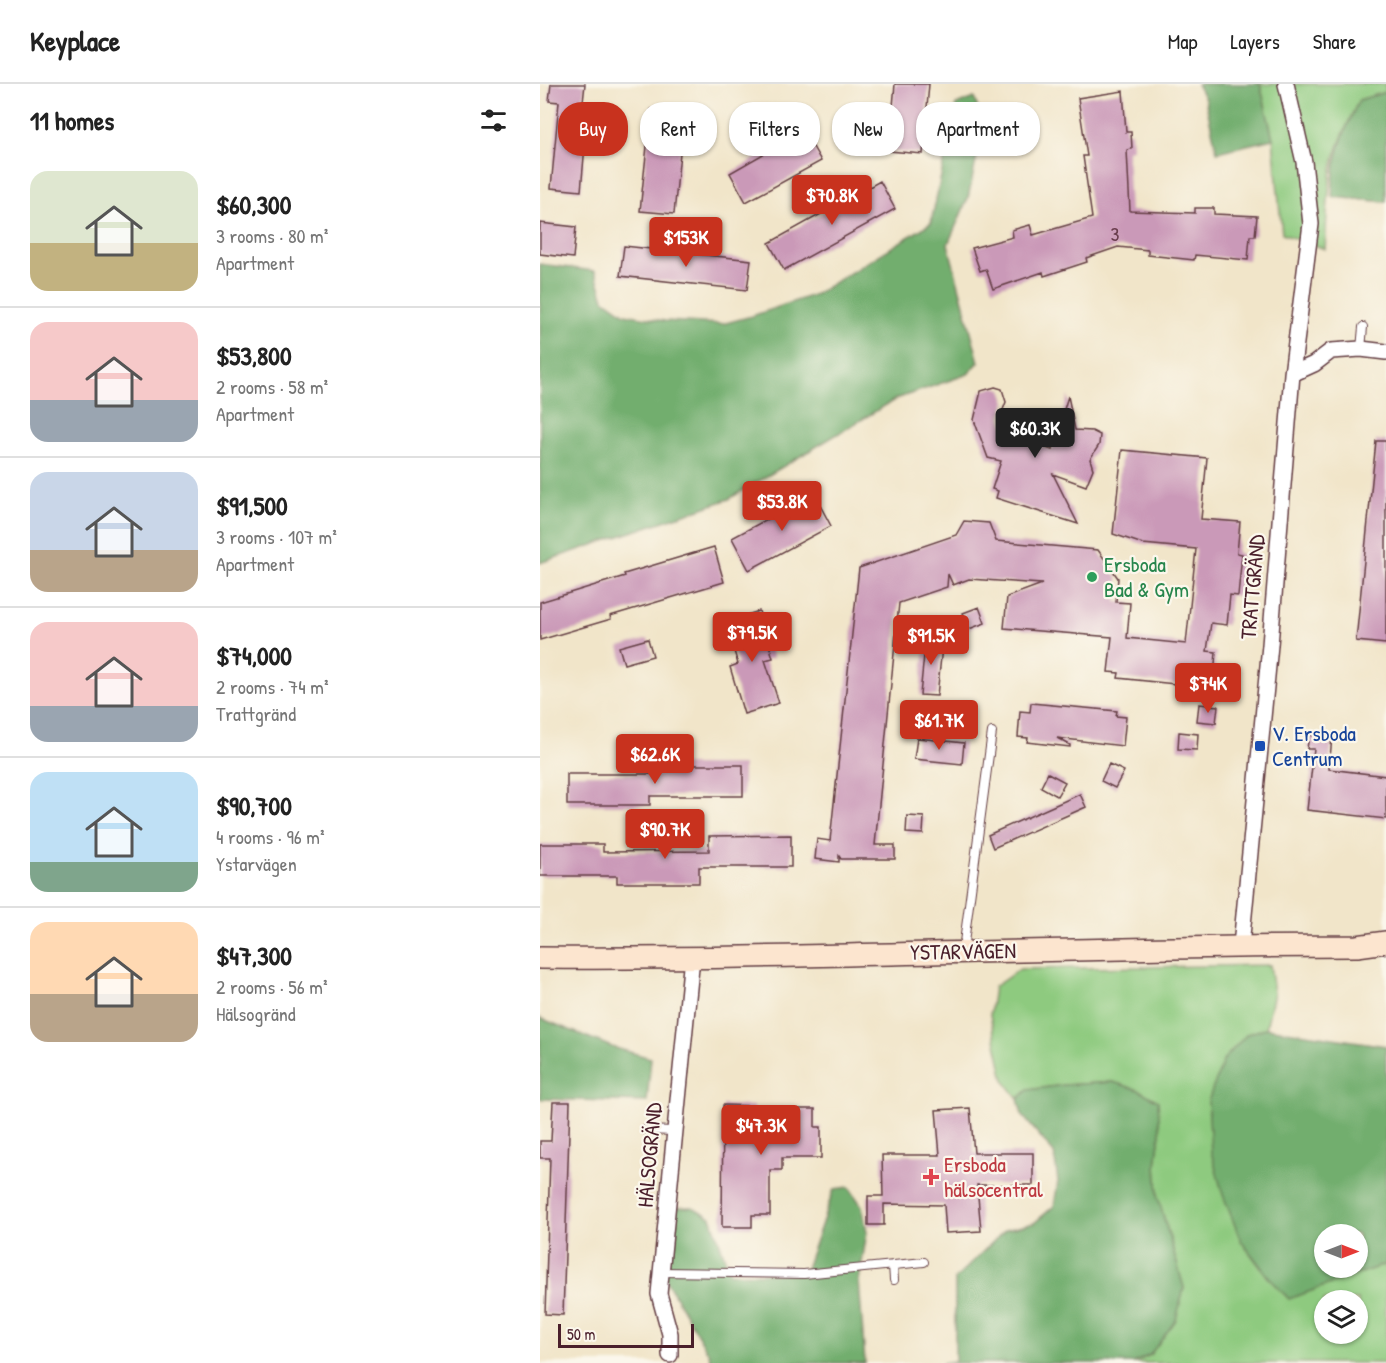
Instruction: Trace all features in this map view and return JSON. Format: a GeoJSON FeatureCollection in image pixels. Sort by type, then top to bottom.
{"type":"FeatureCollection","features":[{"type":"Feature","properties":{"kind":"street","name":"TRATTGRÄND"},"geometry":{"type":"LineString","coordinates":[[1241,946],[1270,645],[1292,374],[1311,224],[1304,162],[1286,84]]}},
{"type":"Feature","properties":{"kind":"street"},"geometry":{"type":"LineString","coordinates":[[1292,374],[1314,364],[1331,351],[1361,349],[1386,352]]}},
{"type":"Feature","properties":{"kind":"street","name":"YSTARVÄGEN"},"geometry":{"type":"LineString","coordinates":[[540,958],[1357,946],[1386,942]]}},
{"type":"Feature","properties":{"kind":"street","name":"HÄLSOGRÄND"},"geometry":{"type":"LineString","coordinates":[[670,1355],[670,1334],[658,1294],[692,957]]}},
{"type":"Feature","properties":{"kind":"lane"},"geometry":{"type":"LineString","coordinates":[[1361,349],[1362,327]]}},
{"type":"Feature","properties":{"kind":"lane"},"geometry":{"type":"LineString","coordinates":[[963,951],[992,732]]}},
{"type":"Feature","properties":{"kind":"lane"},"geometry":{"type":"LineString","coordinates":[[645,1130],[674,1131]]}},
{"type":"Feature","properties":{"kind":"lane"},"geometry":{"type":"LineString","coordinates":[[661,1272],[804,1274],[924,1262]]}},
{"type":"Feature","properties":{"kind":"lane"},"geometry":{"type":"LineString","coordinates":[[893,1265],[894,1280]]}},
{"type":"Feature","properties":{"kind":"green space"},"geometry":{"type":"Polygon","coordinates":[[[1197,84],[1260,84],[1273,139],[1217,152],[1205,99],[1197,84]]]}},
{"type":"Feature","properties":{"kind":"green space"},"geometry":{"type":"Polygon","coordinates":[[[1260,84],[1386,84],[1386,92],[1359,100],[1339,145],[1330,182],[1325,249],[1282,234],[1273,139],[1260,84]]]}},
{"type":"Feature","properties":{"kind":"green space"},"geometry":{"type":"Polygon","coordinates":[[[1386,92],[1386,202],[1332,197],[1334,170],[1340,147],[1359,100],[1386,92]]]}},
{"type":"Feature","properties":{"kind":"green space"},"geometry":{"type":"Polygon","coordinates":[[[974,98],[976,102],[964,102],[974,98]]]}},
{"type":"Feature","properties":{"kind":"green space"},"geometry":{"type":"Polygon","coordinates":[[[945,156],[977,156],[968,198],[948,244],[979,362],[968,374],[896,399],[729,499],[540,563],[540,264],[595,271],[604,299],[625,314],[665,321],[722,324],[816,294],[931,223],[945,156]]]}},
{"type":"Feature","properties":{"kind":"green space"},"geometry":{"type":"Polygon","coordinates":[[[1270,965],[1274,993],[1266,1028],[1247,1034],[1241,1241],[1270,1280],[1289,1299],[1347,1278],[1368,1278],[1368,1270],[1386,1264],[1386,1363],[1133,1363],[1151,1355],[1184,1288],[1158,1197],[1156,1165],[1160,1133],[1113,1082],[1028,1090],[1018,1099],[1004,1080],[990,1015],[994,987],[1020,969],[1270,965]]]}},
{"type":"Feature","properties":{"kind":"green space"},"geometry":{"type":"Polygon","coordinates":[[[540,1018],[612,1047],[651,1058],[647,1102],[540,1099],[540,1018]]]}},
{"type":"Feature","properties":{"kind":"green space"},"geometry":{"type":"Polygon","coordinates":[[[1266,1028],[1386,1046],[1386,1264],[1368,1270],[1368,1224],[1314,1224],[1314,1278],[1347,1278],[1289,1299],[1271,1280],[1241,1241],[1223,1195],[1211,1152],[1208,1101],[1224,1059],[1247,1034],[1266,1028]]]}},
{"type":"Feature","properties":{"kind":"green space"},"geometry":{"type":"Polygon","coordinates":[[[1113,1082],[1139,1090],[1158,1101],[1160,1133],[1156,1165],[1158,1197],[1184,1288],[1176,1320],[1150,1355],[1133,1363],[942,1363],[955,1361],[955,1279],[1005,1230],[1034,1223],[1054,1206],[1058,1181],[1054,1153],[1022,1115],[1018,1099],[1028,1090],[1113,1082]]]}},
{"type":"Feature","properties":{"kind":"green space"},"geometry":{"type":"Polygon","coordinates":[[[849,1187],[862,1206],[867,1232],[859,1281],[865,1363],[711,1363],[709,1354],[661,1272],[667,1208],[692,1207],[711,1217],[730,1273],[804,1274],[834,1189],[849,1187]]]}},
{"type":"Feature","properties":{"kind":"building"},"geometry":{"type":"Polygon","coordinates":[[[551,84],[585,84],[583,102],[549,101],[551,84]]]}},
{"type":"Feature","properties":{"kind":"building"},"geometry":{"type":"Polygon","coordinates":[[[895,84],[929,84],[927,102],[916,102],[916,153],[904,152],[904,102],[893,102],[895,84]]]}},
{"type":"Feature","properties":{"kind":"building"},"geometry":{"type":"Polygon","coordinates":[[[1123,91],[1126,132],[1131,132],[1132,149],[1127,150],[1130,211],[1195,213],[1195,208],[1214,208],[1214,214],[1257,216],[1255,236],[1250,236],[1248,260],[1195,255],[1194,260],[1148,255],[1148,250],[1118,247],[1086,258],[1087,262],[1044,276],[1043,272],[993,289],[986,269],[980,271],[972,248],[1013,237],[1012,230],[1030,225],[1033,235],[1092,218],[1083,156],[1087,156],[1078,98],[1123,91]]]}},
{"type":"Feature","properties":{"kind":"building"},"geometry":{"type":"Polygon","coordinates":[[[558,113],[558,156],[584,156],[581,191],[551,188],[558,113]]]}},
{"type":"Feature","properties":{"kind":"building"},"geometry":{"type":"Polygon","coordinates":[[[646,156],[680,156],[674,214],[640,211],[646,156]]]}},
{"type":"Feature","properties":{"kind":"building"},"geometry":{"type":"Polygon","coordinates":[[[760,156],[818,156],[821,161],[746,202],[730,173],[760,156]]]}},
{"type":"Feature","properties":{"kind":"building"},"geometry":{"type":"Polygon","coordinates":[[[880,181],[895,209],[784,270],[769,243],[880,181]]]}},
{"type":"Feature","properties":{"kind":"building"},"geometry":{"type":"Polygon","coordinates":[[[540,223],[576,227],[573,258],[540,254],[540,223]]]}},
{"type":"Feature","properties":{"kind":"building"},"geometry":{"type":"Polygon","coordinates":[[[624,246],[751,260],[747,290],[620,276],[624,246]]]}},
{"type":"Feature","properties":{"kind":"building"},"geometry":{"type":"Polygon","coordinates":[[[995,387],[1002,389],[1006,402],[1001,415],[1007,434],[1052,450],[1068,396],[1075,430],[1092,431],[1100,435],[1099,445],[1090,459],[1093,469],[1086,486],[1053,474],[1078,524],[996,498],[998,491],[992,489],[1001,461],[988,458],[974,420],[981,391],[995,387]]]}},
{"type":"Feature","properties":{"kind":"building"},"geometry":{"type":"Polygon","coordinates":[[[1376,441],[1386,441],[1386,644],[1356,641],[1376,441]]]}},
{"type":"Feature","properties":{"kind":"building"},"geometry":{"type":"Polygon","coordinates":[[[1122,450],[1207,458],[1201,519],[1240,522],[1237,553],[1242,554],[1238,596],[1230,595],[1227,625],[1211,623],[1207,651],[1216,652],[1213,688],[1118,678],[1119,673],[1108,672],[1112,637],[1004,628],[1007,597],[1042,584],[969,579],[953,585],[948,574],[947,587],[899,603],[875,845],[895,845],[895,859],[841,859],[839,856],[839,862],[815,859],[817,839],[830,841],[859,568],[956,535],[964,521],[989,523],[996,541],[1098,550],[1118,578],[1116,602],[1130,603],[1127,638],[1186,644],[1196,549],[1143,544],[1113,534],[1122,450]]]}},
{"type":"Feature","properties":{"kind":"building"},"geometry":{"type":"Polygon","coordinates":[[[814,494],[831,526],[749,570],[732,538],[814,494]]]}},
{"type":"Feature","properties":{"kind":"building"},"geometry":{"type":"Polygon","coordinates":[[[714,547],[724,582],[610,616],[611,619],[540,640],[540,602],[714,547]]]}},
{"type":"Feature","properties":{"kind":"building"},"geometry":{"type":"Polygon","coordinates":[[[979,607],[985,623],[969,629],[963,613],[979,607]]]}},
{"type":"Feature","properties":{"kind":"building"},"geometry":{"type":"Polygon","coordinates":[[[759,611],[773,658],[765,660],[779,703],[744,714],[730,667],[738,664],[725,622],[759,611]]]}},
{"type":"Feature","properties":{"kind":"building"},"geometry":{"type":"Polygon","coordinates":[[[926,635],[943,637],[937,696],[920,695],[926,635]]]}},
{"type":"Feature","properties":{"kind":"building"},"geometry":{"type":"Polygon","coordinates":[[[648,639],[653,656],[624,664],[619,647],[648,639]]]}},
{"type":"Feature","properties":{"kind":"building"},"geometry":{"type":"Polygon","coordinates":[[[1031,703],[1117,711],[1116,716],[1126,717],[1123,746],[1057,738],[1070,747],[1027,742],[1028,738],[1018,737],[1020,711],[1030,712],[1031,703]]]}},
{"type":"Feature","properties":{"kind":"building"},"geometry":{"type":"Polygon","coordinates":[[[1199,704],[1218,706],[1216,723],[1197,721],[1199,704]]]}},
{"type":"Feature","properties":{"kind":"building"},"geometry":{"type":"Polygon","coordinates":[[[1179,732],[1198,734],[1197,750],[1178,749],[1179,732]]]}},
{"type":"Feature","properties":{"kind":"building"},"geometry":{"type":"Polygon","coordinates":[[[1309,735],[1332,737],[1329,769],[1386,776],[1386,819],[1307,810],[1314,749],[1307,749],[1309,735]]]}},
{"type":"Feature","properties":{"kind":"building"},"geometry":{"type":"Polygon","coordinates":[[[917,738],[964,743],[962,764],[914,759],[917,738]]]}},
{"type":"Feature","properties":{"kind":"building"},"geometry":{"type":"Polygon","coordinates":[[[1109,764],[1124,771],[1115,788],[1101,781],[1109,764]]]}},
{"type":"Feature","properties":{"kind":"building"},"geometry":{"type":"Polygon","coordinates":[[[661,765],[743,765],[743,796],[650,796],[650,805],[567,805],[567,774],[661,774],[661,765]]]}},
{"type":"Feature","properties":{"kind":"building"},"geometry":{"type":"Polygon","coordinates":[[[1048,773],[1065,782],[1057,796],[1041,787],[1048,773]]]}},
{"type":"Feature","properties":{"kind":"building"},"geometry":{"type":"Polygon","coordinates":[[[1080,794],[1086,807],[993,848],[988,835],[1080,794]]]}},
{"type":"Feature","properties":{"kind":"building"},"geometry":{"type":"Polygon","coordinates":[[[907,816],[924,817],[923,834],[906,833],[907,816]]]}},
{"type":"Feature","properties":{"kind":"building"},"geometry":{"type":"Polygon","coordinates":[[[791,835],[791,867],[699,867],[699,883],[617,883],[617,876],[540,876],[540,844],[603,844],[603,852],[709,851],[709,836],[791,835]]]}},
{"type":"Feature","properties":{"kind":"building"},"geometry":{"type":"Polygon","coordinates":[[[553,1102],[570,1102],[563,1315],[545,1314],[550,1158],[540,1158],[540,1141],[551,1141],[553,1102]]]}},
{"type":"Feature","properties":{"kind":"building"},"geometry":{"type":"Polygon","coordinates":[[[723,1105],[754,1106],[754,1109],[815,1109],[815,1127],[821,1127],[821,1158],[782,1158],[782,1170],[770,1170],[770,1215],[752,1215],[752,1227],[722,1227],[723,1105]]]}},
{"type":"Feature","properties":{"kind":"building"},"geometry":{"type":"Polygon","coordinates":[[[970,1108],[974,1153],[1033,1153],[1033,1185],[977,1185],[981,1231],[946,1233],[944,1205],[884,1204],[884,1225],[868,1225],[868,1196],[883,1196],[882,1155],[940,1155],[936,1110],[970,1108]]]}},
{"type":"Feature","properties":{"kind":"place","name":"Ersboda Bad & Gym"},"geometry":{"type":"Point","coordinates":[1092,577]}},
{"type":"Feature","properties":{"kind":"place","name":"V. Ersboda Centrum"},"geometry":{"type":"Point","coordinates":[1260,746]}},
{"type":"Feature","properties":{"kind":"place","name":"Ersboda hälsocentral"},"geometry":{"type":"Point","coordinates":[931,1177]}}]}
